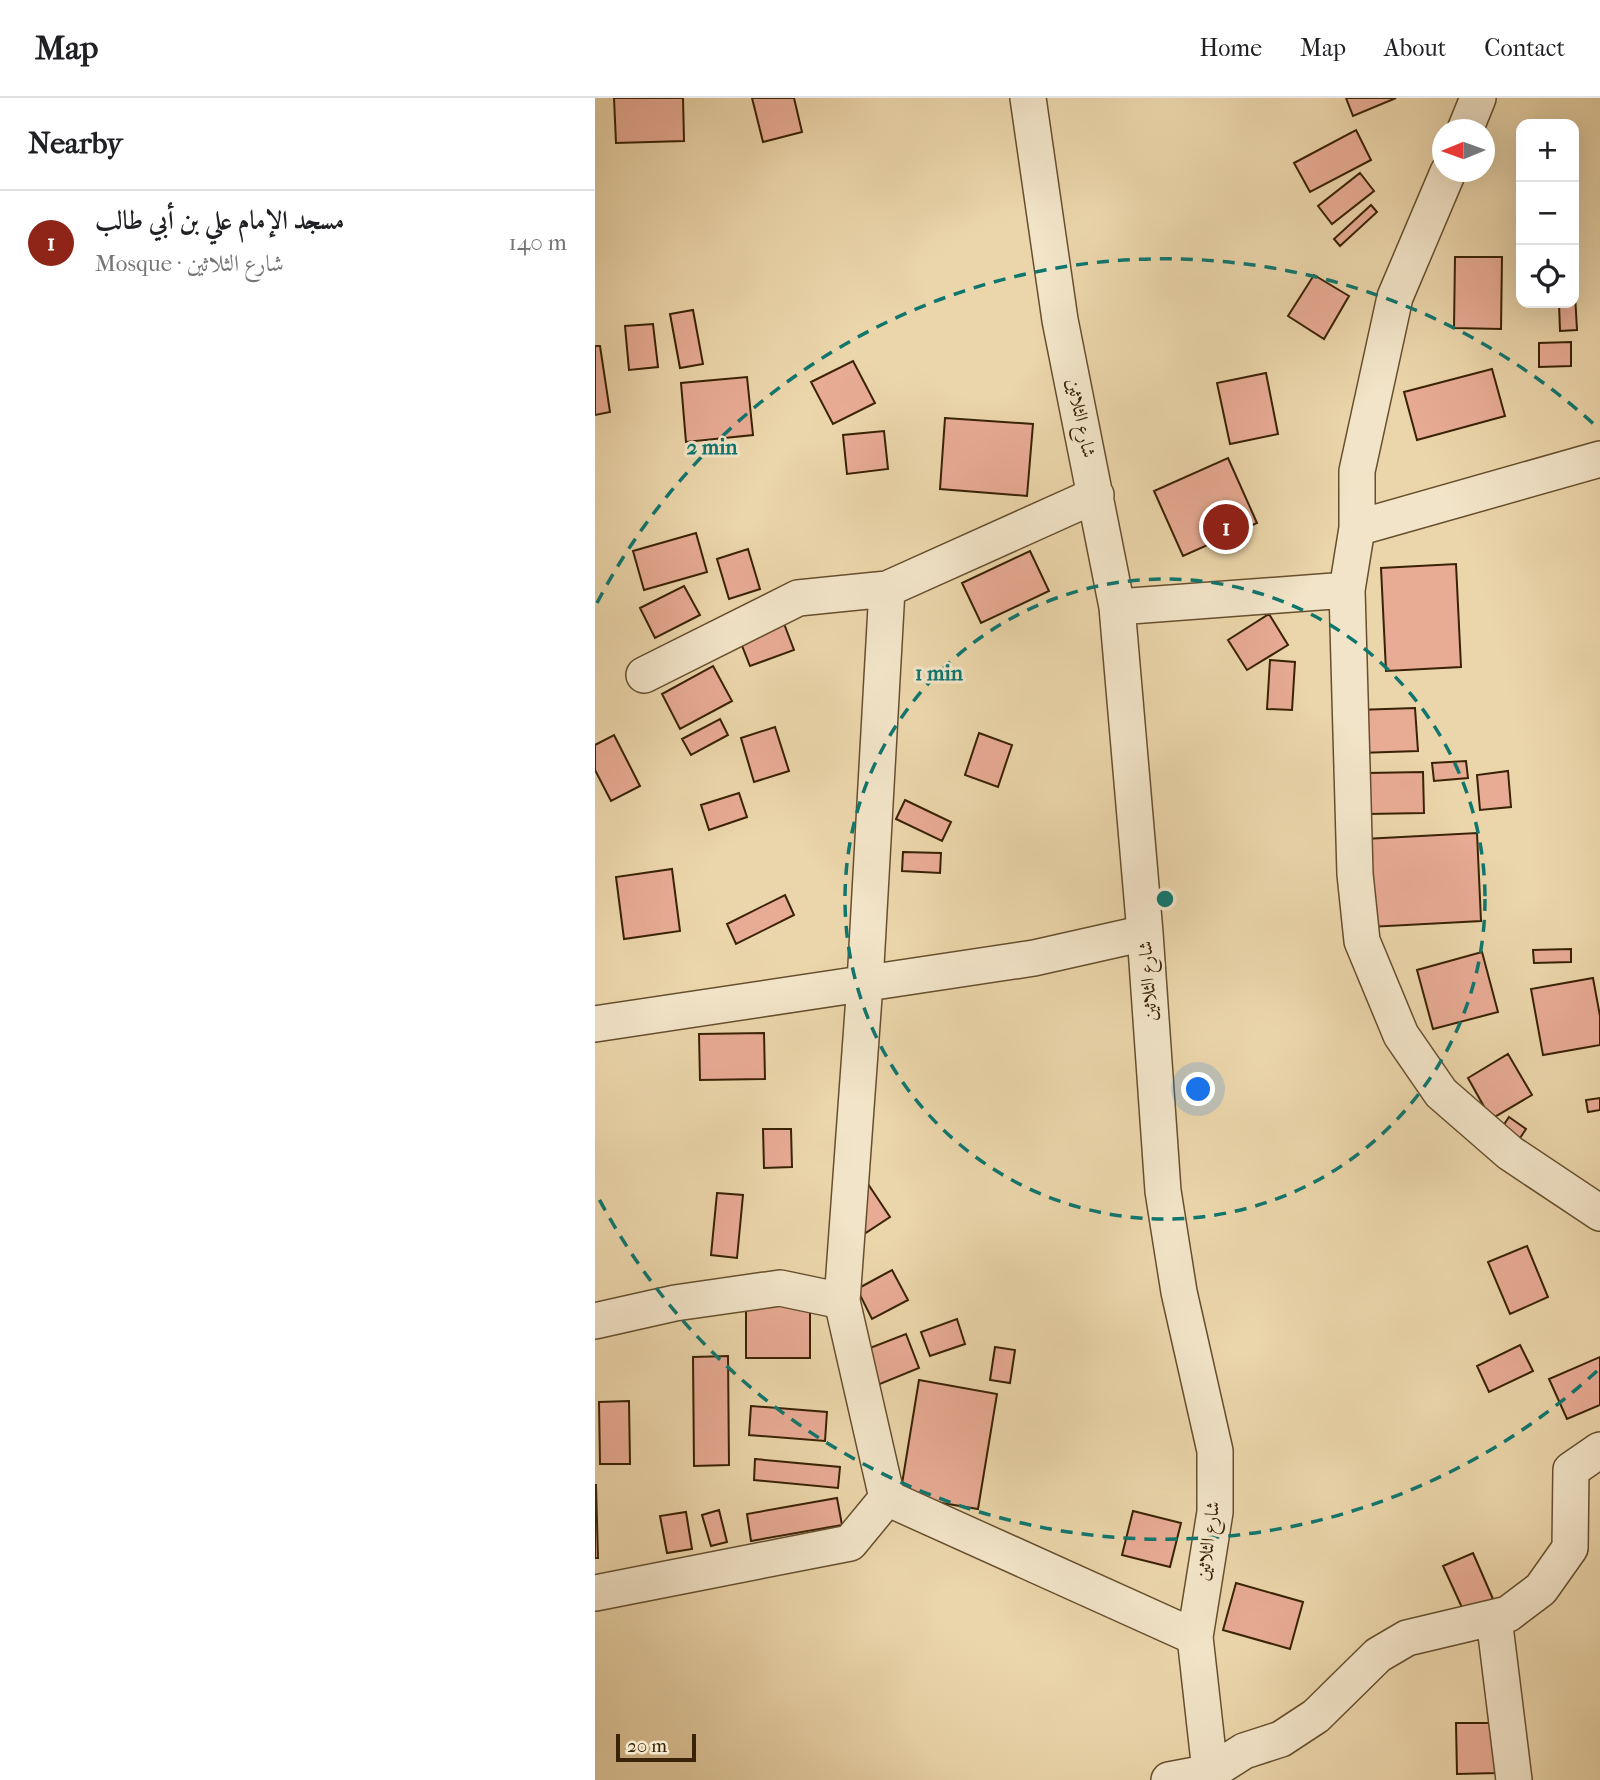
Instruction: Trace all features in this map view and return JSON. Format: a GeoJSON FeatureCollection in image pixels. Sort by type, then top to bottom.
{"type":"FeatureCollection","features":[{"type":"Feature","properties":{"kind":"street","name":"شارع الثلاثين"},"geometry":{"type":"LineString","coordinates":[[1028,98],[1061,320],[1117,607],[1145,933],[1158,1140],[1168,1229],[1215,1451],[1215,1511],[1195,1637],[1211,1776]]}},
{"type":"Feature","properties":{"kind":"street"},"geometry":{"type":"LineString","coordinates":[[1469,119],[1478,98]]}},
{"type":"Feature","properties":{"kind":"street"},"geometry":{"type":"LineString","coordinates":[[1444,182],[1395,297],[1357,471],[1357,528],[1347,590],[1355,874],[1361,941],[1401,1035],[1441,1093],[1510,1153],[1600,1213]]}},
{"type":"Feature","properties":{"kind":"street"},"geometry":{"type":"LineString","coordinates":[[1357,528],[1600,459]]}},
{"type":"Feature","properties":{"kind":"street"},"geometry":{"type":"LineString","coordinates":[[645,675],[798,598],[887,589],[1096,495]]}},
{"type":"Feature","properties":{"kind":"street"},"geometry":{"type":"LineString","coordinates":[[887,589],[865,983],[842,1301],[887,1498]]}},
{"type":"Feature","properties":{"kind":"street"},"geometry":{"type":"LineString","coordinates":[[1117,607],[1347,590]]}},
{"type":"Feature","properties":{"kind":"street"},"geometry":{"type":"LineString","coordinates":[[595,1024],[1034,957],[1145,933]]}},
{"type":"Feature","properties":{"kind":"street"},"geometry":{"type":"LineString","coordinates":[[595,1321],[675,1303],[780,1288],[842,1301]]}},
{"type":"Feature","properties":{"kind":"street"},"geometry":{"type":"LineString","coordinates":[[1169,1780],[1211,1776],[1244,1751],[1281,1738],[1316,1716],[1378,1655],[1407,1638],[1508,1614],[1541,1589],[1570,1548],[1571,1470],[1600,1450]]}},
{"type":"Feature","properties":{"kind":"street"},"geometry":{"type":"LineString","coordinates":[[887,1498],[1195,1637]]}},
{"type":"Feature","properties":{"kind":"street"},"geometry":{"type":"LineString","coordinates":[[595,1593],[850,1543],[887,1498]]}},
{"type":"Feature","properties":{"kind":"street"},"geometry":{"type":"LineString","coordinates":[[1494,1618],[1514,1780]]}},
{"type":"Feature","properties":{"kind":"building"},"geometry":{"type":"Polygon","coordinates":[[[614,98],[683,98],[684,141],[616,143],[614,98]]]}},
{"type":"Feature","properties":{"kind":"building"},"geometry":{"type":"Polygon","coordinates":[[[752,98],[794,98],[802,132],[763,142],[752,98]]]}},
{"type":"Feature","properties":{"kind":"building"},"geometry":{"type":"Polygon","coordinates":[[[1346,98],[1396,98],[1353,116],[1346,98]]]}},
{"type":"Feature","properties":{"kind":"building"},"geometry":{"type":"Polygon","coordinates":[[[1356,130],[1371,160],[1310,192],[1294,163],[1356,130]]]}},
{"type":"Feature","properties":{"kind":"building"},"geometry":{"type":"Polygon","coordinates":[[[1360,173],[1374,191],[1332,224],[1318,206],[1360,173]]]}},
{"type":"Feature","properties":{"kind":"building"},"geometry":{"type":"Polygon","coordinates":[[[1371,205],[1377,212],[1340,246],[1334,239],[1371,205]]]}},
{"type":"Feature","properties":{"kind":"building"},"geometry":{"type":"Polygon","coordinates":[[[1455,257],[1502,257],[1501,329],[1454,328],[1455,257]]]}},
{"type":"Feature","properties":{"kind":"building"},"geometry":{"type":"Polygon","coordinates":[[[1314,275],[1349,296],[1324,339],[1288,316],[1314,275]]]}},
{"type":"Feature","properties":{"kind":"building"},"geometry":{"type":"Polygon","coordinates":[[[1559,308],[1576,308],[1577,330],[1560,331],[1559,308]]]}},
{"type":"Feature","properties":{"kind":"building"},"geometry":{"type":"Polygon","coordinates":[[[693,310],[703,364],[680,368],[670,314],[693,310]]]}},
{"type":"Feature","properties":{"kind":"building"},"geometry":{"type":"Polygon","coordinates":[[[653,324],[658,367],[629,370],[625,326],[653,324]]]}},
{"type":"Feature","properties":{"kind":"building"},"geometry":{"type":"Polygon","coordinates":[[[1571,342],[1571,366],[1539,367],[1539,343],[1571,342]]]}},
{"type":"Feature","properties":{"kind":"building"},"geometry":{"type":"Polygon","coordinates":[[[595,346],[600,346],[610,412],[595,415],[595,346]]]}},
{"type":"Feature","properties":{"kind":"building"},"geometry":{"type":"Polygon","coordinates":[[[853,361],[875,403],[833,424],[811,382],[853,361]]]}},
{"type":"Feature","properties":{"kind":"building"},"geometry":{"type":"Polygon","coordinates":[[[1492,369],[1505,416],[1417,440],[1404,392],[1492,369]]]}},
{"type":"Feature","properties":{"kind":"building"},"geometry":{"type":"Polygon","coordinates":[[[1266,373],[1278,434],[1230,444],[1217,383],[1266,373]]]}},
{"type":"Feature","properties":{"kind":"building"},"geometry":{"type":"Polygon","coordinates":[[[747,377],[753,435],[686,442],[681,383],[747,377]]]}},
{"type":"Feature","properties":{"kind":"building"},"geometry":{"type":"Polygon","coordinates":[[[945,418],[1033,424],[1027,496],[940,489],[945,418]]]}},
{"type":"Feature","properties":{"kind":"building"},"geometry":{"type":"Polygon","coordinates":[[[884,431],[888,469],[847,474],[843,435],[884,431]]]}},
{"type":"Feature","properties":{"kind":"building"},"geometry":{"type":"Polygon","coordinates":[[[1228,458],[1257,523],[1183,556],[1154,491],[1228,458]]]}},
{"type":"Feature","properties":{"kind":"building"},"geometry":{"type":"Polygon","coordinates":[[[696,533],[707,572],[644,590],[633,551],[696,533]]]}},
{"type":"Feature","properties":{"kind":"building"},"geometry":{"type":"Polygon","coordinates":[[[748,549],[760,589],[729,599],[717,559],[748,549]]]}},
{"type":"Feature","properties":{"kind":"building"},"geometry":{"type":"Polygon","coordinates":[[[1030,551],[1049,591],[981,623],[962,583],[1030,551]]]}},
{"type":"Feature","properties":{"kind":"building"},"geometry":{"type":"Polygon","coordinates":[[[1456,564],[1461,667],[1386,671],[1381,568],[1456,564]]]}},
{"type":"Feature","properties":{"kind":"building"},"geometry":{"type":"Polygon","coordinates":[[[684,586],[700,615],[655,638],[640,608],[684,586]]]}},
{"type":"Feature","properties":{"kind":"building"},"geometry":{"type":"Polygon","coordinates":[[[1269,614],[1288,645],[1247,670],[1228,640],[1269,614]]]}},
{"type":"Feature","properties":{"kind":"building"},"geometry":{"type":"Polygon","coordinates":[[[783,621],[794,650],[750,666],[739,638],[783,621]]]}},
{"type":"Feature","properties":{"kind":"building"},"geometry":{"type":"Polygon","coordinates":[[[1270,660],[1295,662],[1292,710],[1267,709],[1270,660]]]}},
{"type":"Feature","properties":{"kind":"building"},"geometry":{"type":"Polygon","coordinates":[[[713,666],[732,701],[680,729],[662,694],[713,666]]]}},
{"type":"Feature","properties":{"kind":"building"},"geometry":{"type":"Polygon","coordinates":[[[1415,708],[1418,751],[1359,753],[1357,710],[1415,708]]]}},
{"type":"Feature","properties":{"kind":"building"},"geometry":{"type":"Polygon","coordinates":[[[720,719],[728,735],[691,755],[682,739],[720,719]]]}},
{"type":"Feature","properties":{"kind":"building"},"geometry":{"type":"Polygon","coordinates":[[[775,727],[789,771],[754,782],[741,738],[775,727]]]}},
{"type":"Feature","properties":{"kind":"building"},"geometry":{"type":"Polygon","coordinates":[[[979,733],[1012,745],[998,787],[965,775],[979,733]]]}},
{"type":"Feature","properties":{"kind":"building"},"geometry":{"type":"Polygon","coordinates":[[[614,735],[640,786],[611,801],[595,770],[595,745],[614,735]]]}},
{"type":"Feature","properties":{"kind":"building"},"geometry":{"type":"Polygon","coordinates":[[[1466,761],[1468,778],[1434,781],[1432,763],[1466,761]]]}},
{"type":"Feature","properties":{"kind":"building"},"geometry":{"type":"Polygon","coordinates":[[[1508,771],[1511,807],[1480,810],[1477,775],[1508,771]]]}},
{"type":"Feature","properties":{"kind":"building"},"geometry":{"type":"Polygon","coordinates":[[[1423,772],[1424,813],[1368,814],[1367,773],[1423,772]]]}},
{"type":"Feature","properties":{"kind":"building"},"geometry":{"type":"Polygon","coordinates":[[[739,793],[747,817],[709,830],[701,805],[739,793]]]}},
{"type":"Feature","properties":{"kind":"building"},"geometry":{"type":"Polygon","coordinates":[[[905,800],[951,822],[942,841],[896,819],[905,800]]]}},
{"type":"Feature","properties":{"kind":"building"},"geometry":{"type":"Polygon","coordinates":[[[1477,833],[1481,921],[1369,927],[1364,839],[1477,833]]]}},
{"type":"Feature","properties":{"kind":"building"},"geometry":{"type":"Polygon","coordinates":[[[903,852],[941,853],[940,873],[902,871],[903,852]]]}},
{"type":"Feature","properties":{"kind":"building"},"geometry":{"type":"Polygon","coordinates":[[[672,869],[680,931],[624,939],[616,877],[672,869]]]}},
{"type":"Feature","properties":{"kind":"building"},"geometry":{"type":"Polygon","coordinates":[[[785,895],[794,915],[736,944],[727,924],[785,895]]]}},
{"type":"Feature","properties":{"kind":"building"},"geometry":{"type":"Polygon","coordinates":[[[1571,949],[1571,962],[1534,963],[1533,950],[1571,949]]]}},
{"type":"Feature","properties":{"kind":"building"},"geometry":{"type":"Polygon","coordinates":[[[1482,952],[1498,1012],[1433,1029],[1417,970],[1482,952]]]}},
{"type":"Feature","properties":{"kind":"building"},"geometry":{"type":"Polygon","coordinates":[[[1593,978],[1600,1016],[1600,1045],[1543,1055],[1531,989],[1593,978]]]}},
{"type":"Feature","properties":{"kind":"building"},"geometry":{"type":"Polygon","coordinates":[[[764,1033],[765,1079],[700,1080],[699,1034],[764,1033]]]}},
{"type":"Feature","properties":{"kind":"building"},"geometry":{"type":"Polygon","coordinates":[[[1508,1054],[1532,1095],[1491,1119],[1468,1078],[1508,1054]]]}},
{"type":"Feature","properties":{"kind":"building"},"geometry":{"type":"Polygon","coordinates":[[[1600,1098],[1600,1110],[1588,1112],[1586,1100],[1600,1098]]]}},
{"type":"Feature","properties":{"kind":"building"},"geometry":{"type":"Polygon","coordinates":[[[1509,1117],[1526,1129],[1518,1141],[1501,1129],[1509,1117]]]}},
{"type":"Feature","properties":{"kind":"building"},"geometry":{"type":"Polygon","coordinates":[[[763,1129],[791,1129],[792,1167],[764,1168],[763,1129]]]}},
{"type":"Feature","properties":{"kind":"building"},"geometry":{"type":"Polygon","coordinates":[[[868,1184],[890,1217],[864,1234],[843,1201],[868,1184]]]}},
{"type":"Feature","properties":{"kind":"building"},"geometry":{"type":"Polygon","coordinates":[[[717,1193],[743,1195],[737,1258],[711,1255],[717,1193]]]}},
{"type":"Feature","properties":{"kind":"building"},"geometry":{"type":"Polygon","coordinates":[[[1527,1246],[1548,1297],[1510,1314],[1488,1262],[1527,1246]]]}},
{"type":"Feature","properties":{"kind":"building"},"geometry":{"type":"Polygon","coordinates":[[[892,1270],[908,1300],[872,1319],[857,1289],[892,1270]]]}},
{"type":"Feature","properties":{"kind":"building"},"geometry":{"type":"Polygon","coordinates":[[[746,1305],[810,1305],[810,1358],[746,1358],[746,1305]]]}},
{"type":"Feature","properties":{"kind":"building"},"geometry":{"type":"Polygon","coordinates":[[[957,1319],[965,1344],[930,1356],[921,1332],[957,1319]]]}},
{"type":"Feature","properties":{"kind":"building"},"geometry":{"type":"Polygon","coordinates":[[[906,1334],[919,1368],[875,1386],[862,1351],[906,1334]]]}},
{"type":"Feature","properties":{"kind":"building"},"geometry":{"type":"Polygon","coordinates":[[[1520,1345],[1533,1371],[1489,1392],[1477,1366],[1520,1345]]]}},
{"type":"Feature","properties":{"kind":"building"},"geometry":{"type":"Polygon","coordinates":[[[995,1347],[1015,1350],[1010,1383],[990,1380],[995,1347]]]}},
{"type":"Feature","properties":{"kind":"building"},"geometry":{"type":"Polygon","coordinates":[[[728,1356],[729,1465],[694,1466],[693,1357],[728,1356]]]}},
{"type":"Feature","properties":{"kind":"building"},"geometry":{"type":"Polygon","coordinates":[[[1600,1357],[1600,1405],[1567,1419],[1549,1379],[1600,1357]]]}},
{"type":"Feature","properties":{"kind":"building"},"geometry":{"type":"Polygon","coordinates":[[[919,1380],[997,1394],[978,1509],[900,1496],[919,1380]]]}},
{"type":"Feature","properties":{"kind":"building"},"geometry":{"type":"Polygon","coordinates":[[[629,1401],[630,1464],[600,1464],[599,1402],[629,1401]]]}},
{"type":"Feature","properties":{"kind":"building"},"geometry":{"type":"Polygon","coordinates":[[[751,1406],[827,1412],[825,1441],[749,1435],[751,1406]]]}},
{"type":"Feature","properties":{"kind":"building"},"geometry":{"type":"Polygon","coordinates":[[[755,1459],[840,1467],[838,1488],[754,1480],[755,1459]]]}},
{"type":"Feature","properties":{"kind":"building"},"geometry":{"type":"Polygon","coordinates":[[[596,1485],[598,1558],[595,1558],[596,1485]]]}},
{"type":"Feature","properties":{"kind":"building"},"geometry":{"type":"Polygon","coordinates":[[[837,1498],[842,1525],[751,1541],[747,1514],[837,1498]]]}},
{"type":"Feature","properties":{"kind":"building"},"geometry":{"type":"Polygon","coordinates":[[[719,1510],[727,1542],[711,1546],[702,1515],[719,1510]]]}},
{"type":"Feature","properties":{"kind":"building"},"geometry":{"type":"Polygon","coordinates":[[[1133,1511],[1181,1523],[1170,1567],[1122,1555],[1133,1511]]]}},
{"type":"Feature","properties":{"kind":"building"},"geometry":{"type":"Polygon","coordinates":[[[686,1512],[692,1549],[667,1553],[660,1516],[686,1512]]]}},
{"type":"Feature","properties":{"kind":"building"},"geometry":{"type":"Polygon","coordinates":[[[1473,1553],[1493,1599],[1464,1612],[1443,1566],[1473,1553]]]}},
{"type":"Feature","properties":{"kind":"building"},"geometry":{"type":"Polygon","coordinates":[[[1236,1583],[1303,1602],[1290,1649],[1223,1630],[1236,1583]]]}},
{"type":"Feature","properties":{"kind":"building"},"geometry":{"type":"Polygon","coordinates":[[[1456,1723],[1496,1723],[1497,1773],[1457,1774],[1456,1723]]]}},
{"type":"Feature","properties":{"kind":"place","name":"مسجد الإمام علي بن أبي طالب"},"geometry":{"type":"Point","coordinates":[1226,527]}}]}
